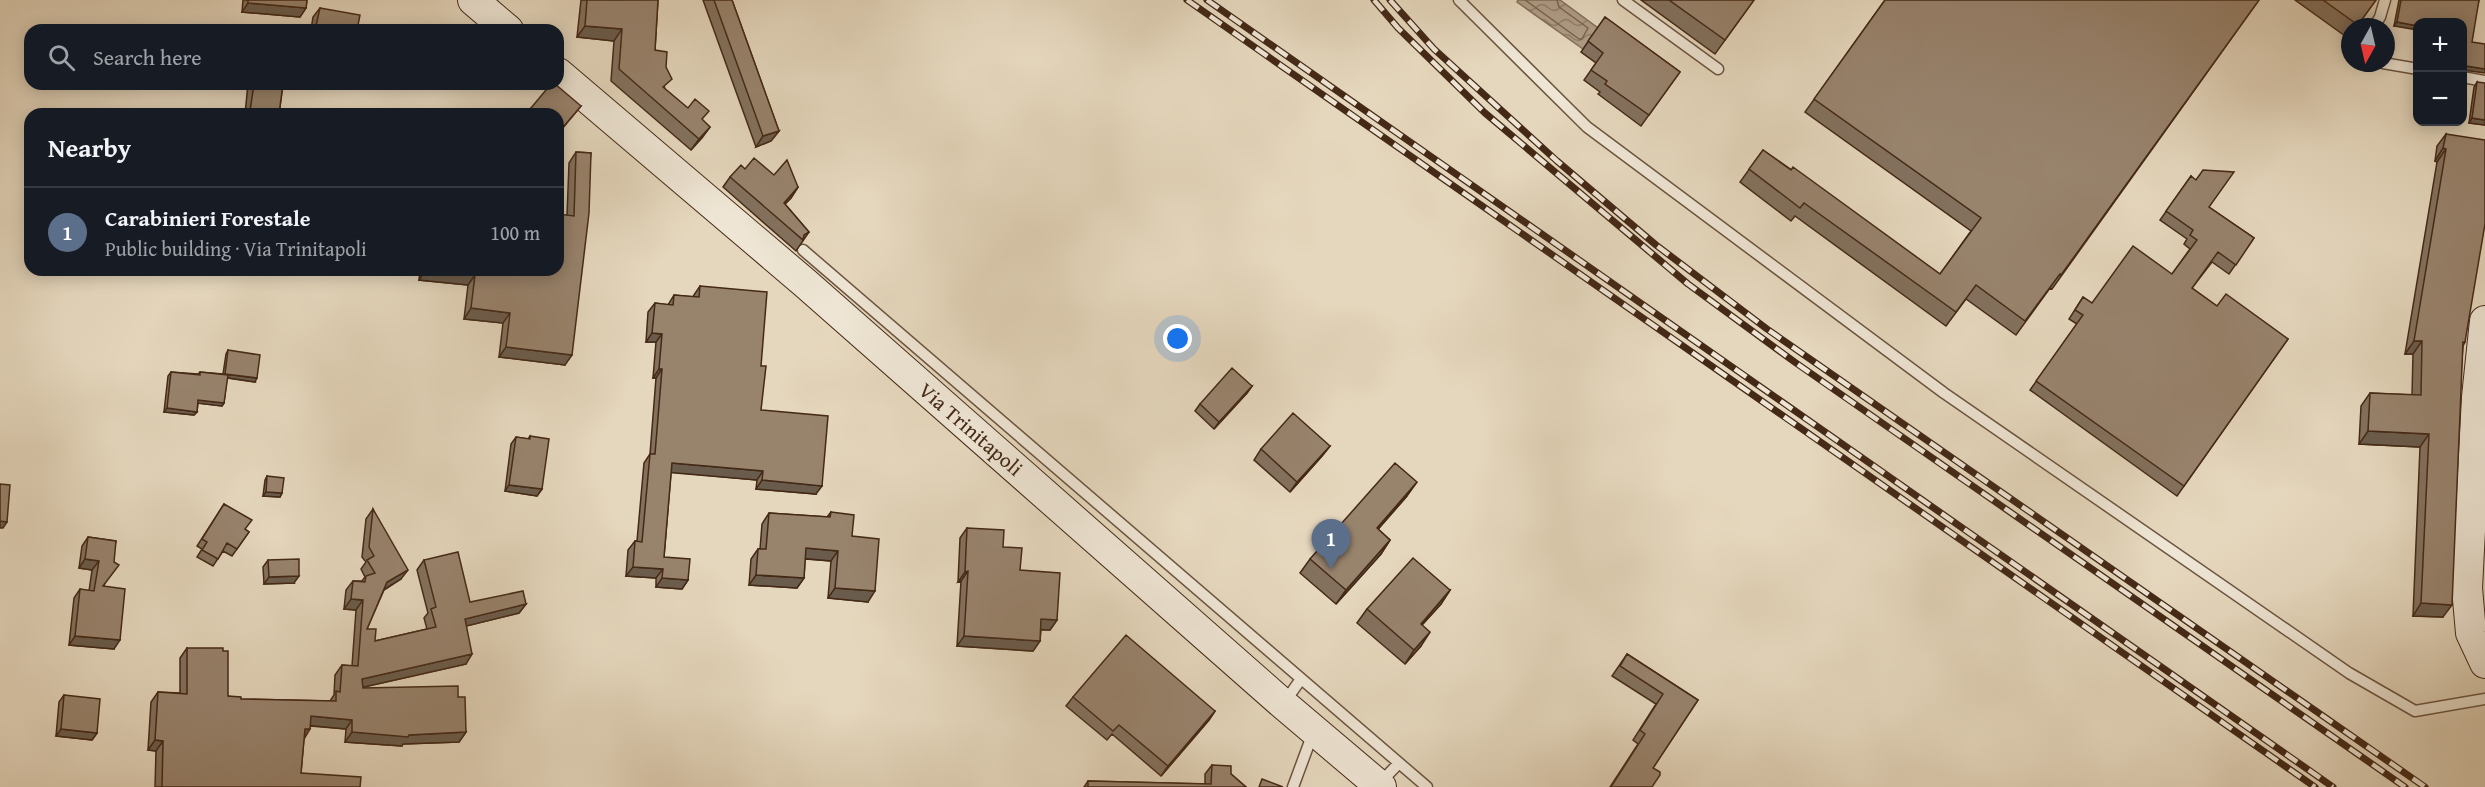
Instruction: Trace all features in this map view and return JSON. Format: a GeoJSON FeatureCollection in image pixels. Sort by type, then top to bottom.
{"type":"FeatureCollection","features":[{"type":"Feature","properties":{"kind":"main road"},"geometry":{"type":"LineString","coordinates":[[472,0],[501,24]]}},
{"type":"Feature","properties":{"kind":"main road","name":"Via Trinitapoli"},"geometry":{"type":"LineString","coordinates":[[564,78],[980,419],[1204,614],[1283,704],[1380,786]]}},
{"type":"Feature","properties":{"kind":"main road"},"geometry":{"type":"LineString","coordinates":[[2484,332],[2476,397],[2467,588],[2471,633],[2485,663]]}},
{"type":"Feature","properties":{"kind":"lane"},"geometry":{"type":"LineString","coordinates":[[1459,0],[1587,127],[1944,393],[2349,673],[2415,711],[2485,699]]}},
{"type":"Feature","properties":{"kind":"lane"},"geometry":{"type":"LineString","coordinates":[[1623,0],[1718,69]]}},
{"type":"Feature","properties":{"kind":"lane"},"geometry":{"type":"LineString","coordinates":[[2379,18],[2385,0]]}},
{"type":"Feature","properties":{"kind":"lane"},"geometry":{"type":"LineString","coordinates":[[2395,65],[2413,68]]}},
{"type":"Feature","properties":{"kind":"lane"},"geometry":{"type":"LineString","coordinates":[[2467,78],[2485,81]]}},
{"type":"Feature","properties":{"kind":"lane"},"geometry":{"type":"LineString","coordinates":[[803,250],[980,419]]}},
{"type":"Feature","properties":{"kind":"lane"},"geometry":{"type":"LineString","coordinates":[[1204,614],[1301,679],[1427,787]]}},
{"type":"Feature","properties":{"kind":"lane"},"geometry":{"type":"LineString","coordinates":[[1283,704],[1301,679]]}},
{"type":"Feature","properties":{"kind":"lane"},"geometry":{"type":"LineString","coordinates":[[1293,787],[1314,730]]}},
{"type":"Feature","properties":{"kind":"lane"},"geometry":{"type":"LineString","coordinates":[[1380,786],[1399,763]]}},
{"type":"Feature","properties":{"kind":"water"},"geometry":{"type":"Polygon","coordinates":[[[1518,0],[1560,0],[1598,28],[1583,49],[1517,2],[1518,0]]]}},
{"type":"Feature","properties":{"kind":"building"},"geometry":{"type":"Polygon","coordinates":[[[248,0],[307,0],[306,8],[248,3],[248,0]]]}},
{"type":"Feature","properties":{"kind":"building"},"geometry":{"type":"Polygon","coordinates":[[[587,0],[658,0],[655,50],[667,52],[666,67],[672,79],[663,87],[688,108],[695,99],[709,111],[702,119],[710,127],[699,139],[619,69],[622,29],[585,26],[587,0]]]}},
{"type":"Feature","properties":{"kind":"building"},"geometry":{"type":"Polygon","coordinates":[[[714,0],[732,0],[779,131],[763,136],[714,0]]]}},
{"type":"Feature","properties":{"kind":"building"},"geometry":{"type":"Polygon","coordinates":[[[1669,0],[1754,0],[1725,40],[1669,0]]]}},
{"type":"Feature","properties":{"kind":"building"},"geometry":{"type":"Polygon","coordinates":[[[1885,0],[2259,0],[2061,275],[2025,321],[1976,285],[1956,312],[1804,203],[1800,208],[1749,169],[1763,150],[1791,170],[1793,167],[1940,274],[1981,218],[1814,99],[1885,0]]]}},
{"type":"Feature","properties":{"kind":"building"},"geometry":{"type":"Polygon","coordinates":[[[2323,0],[2376,0],[2363,18],[2348,18],[2323,0]]]}},
{"type":"Feature","properties":{"kind":"building"},"geometry":{"type":"Polygon","coordinates":[[[2401,0],[2479,0],[2472,42],[2485,44],[2485,69],[2467,66],[2467,18],[2413,18],[2413,25],[2397,22],[2401,0]]]}},
{"type":"Feature","properties":{"kind":"building"},"geometry":{"type":"Polygon","coordinates":[[[320,8],[360,15],[358,24],[316,24],[320,8]]]}},
{"type":"Feature","properties":{"kind":"building"},"geometry":{"type":"Polygon","coordinates":[[[1605,17],[1680,72],[1649,115],[1605,84],[1607,81],[1591,70],[1603,53],[1588,41],[1605,17]]]}},
{"type":"Feature","properties":{"kind":"building"},"geometry":{"type":"Polygon","coordinates":[[[2477,82],[2485,83],[2485,120],[2472,118],[2477,82]]]}},
{"type":"Feature","properties":{"kind":"building"},"geometry":{"type":"Polygon","coordinates":[[[253,90],[282,90],[280,108],[250,108],[253,90]]]}},
{"type":"Feature","properties":{"kind":"building"},"geometry":{"type":"Polygon","coordinates":[[[546,90],[562,90],[581,106],[564,126],[564,108],[531,108],[546,90]]]}},
{"type":"Feature","properties":{"kind":"building"},"geometry":{"type":"Polygon","coordinates":[[[2446,134],[2485,140],[2485,224],[2465,342],[2463,342],[2452,605],[2421,603],[2429,434],[2368,431],[2370,393],[2421,395],[2422,341],[2414,341],[2446,149],[2443,148],[2446,134]]]}},
{"type":"Feature","properties":{"kind":"building"},"geometry":{"type":"Polygon","coordinates":[[[576,152],[591,153],[589,213],[572,355],[506,347],[510,313],[471,308],[475,276],[564,276],[564,215],[574,216],[576,152]]]}},
{"type":"Feature","properties":{"kind":"building"},"geometry":{"type":"Polygon","coordinates":[[[754,158],[774,175],[787,160],[798,187],[784,203],[809,232],[804,235],[803,240],[730,177],[741,165],[745,169],[754,158]]]}},
{"type":"Feature","properties":{"kind":"building"},"geometry":{"type":"Polygon","coordinates":[[[2203,170],[2234,172],[2209,207],[2254,238],[2236,265],[2218,252],[2192,288],[2217,306],[2226,294],[2288,339],[2184,486],[2036,381],[2083,315],[2075,310],[2083,297],[2092,303],[2133,246],[2172,274],[2197,240],[2190,235],[2193,230],[2166,211],[2191,176],[2196,180],[2203,170]]]}},
{"type":"Feature","properties":{"kind":"building"},"geometry":{"type":"Polygon","coordinates":[[[700,286],[767,292],[761,366],[766,366],[761,410],[828,416],[822,486],[762,480],[763,471],[672,463],[664,557],[690,559],[688,580],[662,578],[663,569],[633,567],[635,541],[642,542],[650,454],[655,454],[662,369],[659,369],[662,334],[652,333],[655,303],[673,305],[674,295],[699,297],[700,286]]]}},
{"type":"Feature","properties":{"kind":"building"},"geometry":{"type":"Polygon","coordinates":[[[228,350],[260,355],[257,378],[225,374],[228,350]]]}},
{"type":"Feature","properties":{"kind":"building"},"geometry":{"type":"Polygon","coordinates":[[[1232,368],[1252,386],[1219,422],[1200,404],[1232,368]]]}},
{"type":"Feature","properties":{"kind":"building"},"geometry":{"type":"Polygon","coordinates":[[[171,372],[228,375],[224,403],[198,400],[197,412],[167,408],[171,372]]]}},
{"type":"Feature","properties":{"kind":"building"},"geometry":{"type":"Polygon","coordinates":[[[1293,413],[1330,446],[1297,482],[1261,449],[1293,413]]]}},
{"type":"Feature","properties":{"kind":"building"},"geometry":{"type":"Polygon","coordinates":[[[530,436],[549,439],[542,489],[509,485],[516,437],[530,439],[530,436]]]}},
{"type":"Feature","properties":{"kind":"building"},"geometry":{"type":"Polygon","coordinates":[[[1395,463],[1417,482],[1377,528],[1390,540],[1346,590],[1310,559],[1395,463]]]}},
{"type":"Feature","properties":{"kind":"building"},"geometry":{"type":"Polygon","coordinates":[[[267,476],[284,478],[282,493],[266,492],[267,476]]]}},
{"type":"Feature","properties":{"kind":"building"},"geometry":{"type":"Polygon","coordinates":[[[0,484],[10,485],[7,522],[0,521],[0,484]]]}},
{"type":"Feature","properties":{"kind":"building"},"geometry":{"type":"Polygon","coordinates":[[[224,504],[252,520],[245,529],[249,532],[237,549],[227,543],[218,559],[202,550],[207,542],[202,539],[224,504]]]}},
{"type":"Feature","properties":{"kind":"building"},"geometry":{"type":"Polygon","coordinates":[[[373,509],[408,570],[387,582],[367,629],[376,629],[375,641],[436,627],[431,609],[436,607],[424,560],[458,552],[470,602],[523,591],[526,604],[465,619],[472,654],[362,679],[363,688],[458,686],[458,697],[465,697],[466,732],[409,735],[408,737],[352,732],[352,720],[311,716],[310,729],[305,729],[301,773],[361,777],[360,787],[162,787],[163,741],[155,740],[158,692],[187,694],[187,648],[223,648],[223,651],[228,651],[228,696],[241,697],[241,699],[336,701],[336,691],[340,692],[342,665],[358,666],[363,600],[351,599],[353,581],[365,582],[366,576],[375,573],[367,560],[374,556],[369,547],[373,509]]]}},
{"type":"Feature","properties":{"kind":"building"},"geometry":{"type":"Polygon","coordinates":[[[831,512],[854,515],[852,536],[879,539],[875,591],[835,588],[838,551],[806,548],[804,578],[756,575],[758,549],[766,549],[769,513],[830,517],[831,512]]]}},
{"type":"Feature","properties":{"kind":"building"},"geometry":{"type":"Polygon","coordinates":[[[967,528],[1004,530],[1003,547],[1022,548],[1020,570],[1060,573],[1057,620],[1041,619],[1040,641],[964,636],[968,571],[965,572],[967,528]]]}},
{"type":"Feature","properties":{"kind":"building"},"geometry":{"type":"Polygon","coordinates":[[[88,537],[116,541],[114,562],[119,565],[103,586],[125,589],[120,640],[75,636],[80,589],[94,591],[99,561],[85,559],[88,537]]]}},
{"type":"Feature","properties":{"kind":"building"},"geometry":{"type":"Polygon","coordinates":[[[1413,558],[1450,590],[1421,624],[1430,632],[1414,650],[1367,609],[1413,558]]]}},
{"type":"Feature","properties":{"kind":"building"},"geometry":{"type":"Polygon","coordinates":[[[299,559],[299,576],[269,577],[268,560],[299,559]]]}},
{"type":"Feature","properties":{"kind":"building"},"geometry":{"type":"Polygon","coordinates":[[[1126,635],[1215,711],[1168,766],[1119,725],[1113,731],[1073,697],[1126,635]]]}},
{"type":"Feature","properties":{"kind":"building"},"geometry":{"type":"Polygon","coordinates":[[[1627,654],[1698,700],[1653,768],[1660,772],[1660,775],[1652,787],[1611,787],[1645,734],[1640,730],[1663,694],[1620,666],[1627,654]]]}},
{"type":"Feature","properties":{"kind":"building"},"geometry":{"type":"Polygon","coordinates":[[[64,695],[100,699],[97,733],[61,729],[64,695]]]}},
{"type":"Feature","properties":{"kind":"building"},"geometry":{"type":"Polygon","coordinates":[[[1212,765],[1231,766],[1231,774],[1246,787],[1088,787],[1088,781],[1211,784],[1212,765]]]}},
{"type":"Feature","properties":{"kind":"building"},"geometry":{"type":"Polygon","coordinates":[[[1262,779],[1283,787],[1259,787],[1262,779]]]}},
{"type":"Feature","properties":{"kind":"railway"},"geometry":{"type":"LineString","coordinates":[[1187,0],[2315,787]]}},
{"type":"Feature","properties":{"kind":"railway"},"geometry":{"type":"LineString","coordinates":[[1207,0],[2333,787]]}},
{"type":"Feature","properties":{"kind":"railway"},"geometry":{"type":"LineString","coordinates":[[1374,0],[1398,28],[1485,113],[1688,284],[1796,363],[2405,787]]}},
{"type":"Feature","properties":{"kind":"railway"},"geometry":{"type":"LineString","coordinates":[[1390,0],[1434,49],[1557,161],[1656,245],[1767,329],[2425,787]]}},
{"type":"Feature","properties":{"kind":"place","name":"Carabinieri Forestale"},"geometry":{"type":"Point","coordinates":[1331,569]}}]}
